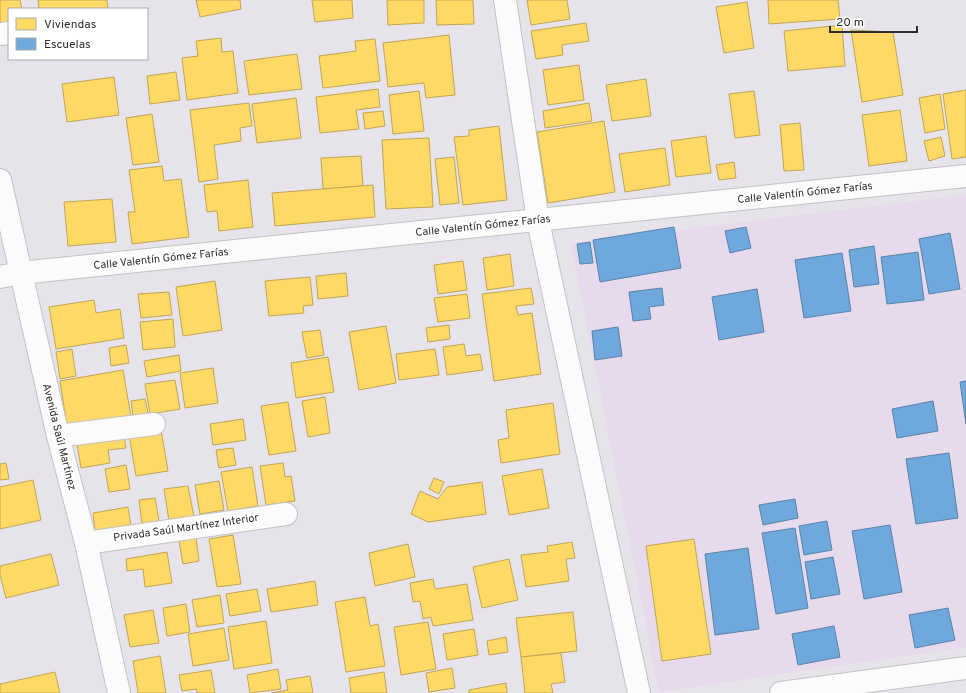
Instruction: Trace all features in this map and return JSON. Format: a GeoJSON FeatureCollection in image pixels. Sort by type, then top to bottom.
{"type":"FeatureCollection","features":[{"type":"Feature","properties":{"kind":"street"},"geometry":{"type":"LineString","coordinates":[[506,0],[538,220],[639,693]]}},
{"type":"Feature","properties":{"kind":"street","name":"Calle Valentín Gómez Farías"},"geometry":{"type":"LineString","coordinates":[[10,275],[966,176]]}},
{"type":"Feature","properties":{"kind":"street","name":"Avenida Saúl Martínez"},"geometry":{"type":"LineString","coordinates":[[0,180],[10,275],[58,436],[86,543],[119,693]]}},
{"type":"Feature","properties":{"kind":"street"},"geometry":{"type":"LineString","coordinates":[[58,436],[154,424]]}},
{"type":"Feature","properties":{"kind":"street","name":"Privada Saúl Martínez Interior"},"geometry":{"type":"LineString","coordinates":[[86,543],[286,514]]}},
{"type":"Feature","properties":{"kind":"street"},"geometry":{"type":"LineString","coordinates":[[781,693],[966,668]]}},
{"type":"Feature","properties":{"kind":"shaded area"},"geometry":{"type":"Polygon","coordinates":[[[966,195],[966,647],[659,692],[571,243],[966,195]]]}},
{"type":"Feature","properties":{"kind":"building: Viviendas"},"geometry":{"type":"Polygon","coordinates":[[[0,0],[20,0],[22,8],[8,8],[8,28],[0,30],[0,0]]]}},
{"type":"Feature","properties":{"kind":"building: Viviendas"},"geometry":{"type":"Polygon","coordinates":[[[38,0],[107,0],[108,8],[39,8],[38,0]]]}},
{"type":"Feature","properties":{"kind":"building: Viviendas"},"geometry":{"type":"Polygon","coordinates":[[[196,0],[240,0],[241,9],[200,17],[196,0]]]}},
{"type":"Feature","properties":{"kind":"building: Viviendas"},"geometry":{"type":"Polygon","coordinates":[[[312,0],[352,0],[353,18],[315,22],[312,0]]]}},
{"type":"Feature","properties":{"kind":"building: Viviendas"},"geometry":{"type":"Polygon","coordinates":[[[387,0],[424,0],[424,23],[388,25],[387,0]]]}},
{"type":"Feature","properties":{"kind":"building: Viviendas"},"geometry":{"type":"Polygon","coordinates":[[[436,0],[473,0],[474,24],[437,25],[436,0]]]}},
{"type":"Feature","properties":{"kind":"building: Viviendas"},"geometry":{"type":"Polygon","coordinates":[[[527,0],[567,0],[570,19],[531,25],[527,0]]]}},
{"type":"Feature","properties":{"kind":"building: Viviendas"},"geometry":{"type":"Polygon","coordinates":[[[768,0],[838,0],[840,19],[769,24],[768,0]]]}},
{"type":"Feature","properties":{"kind":"building: Viviendas"},"geometry":{"type":"Polygon","coordinates":[[[747,2],[754,48],[724,53],[716,7],[747,2]]]}},
{"type":"Feature","properties":{"kind":"building: Viviendas"},"geometry":{"type":"Polygon","coordinates":[[[586,23],[589,41],[562,45],[563,55],[536,59],[531,31],[586,23]]]}},
{"type":"Feature","properties":{"kind":"building: Viviendas"},"geometry":{"type":"Polygon","coordinates":[[[842,25],[845,66],[788,71],[784,31],[842,25]]]}},
{"type":"Feature","properties":{"kind":"building: Viviendas"},"geometry":{"type":"Polygon","coordinates":[[[851,30],[893,32],[903,95],[862,102],[851,30]]]}},
{"type":"Feature","properties":{"kind":"building: Viviendas"},"geometry":{"type":"Polygon","coordinates":[[[449,35],[455,95],[426,98],[424,83],[388,87],[383,43],[449,35]]]}},
{"type":"Feature","properties":{"kind":"building: Viviendas"},"geometry":{"type":"Polygon","coordinates":[[[221,38],[222,52],[233,51],[238,93],[187,100],[182,58],[198,56],[196,41],[221,38]]]}},
{"type":"Feature","properties":{"kind":"building: Viviendas"},"geometry":{"type":"Polygon","coordinates":[[[375,39],[380,81],[323,88],[319,56],[356,51],[355,41],[375,39]]]}},
{"type":"Feature","properties":{"kind":"building: Viviendas"},"geometry":{"type":"Polygon","coordinates":[[[297,54],[302,89],[249,95],[244,61],[297,54]]]}},
{"type":"Feature","properties":{"kind":"building: Viviendas"},"geometry":{"type":"Polygon","coordinates":[[[579,65],[584,100],[548,105],[543,70],[579,65]]]}},
{"type":"Feature","properties":{"kind":"building: Viviendas"},"geometry":{"type":"Polygon","coordinates":[[[176,72],[180,100],[150,104],[147,76],[176,72]]]}},
{"type":"Feature","properties":{"kind":"building: Viviendas"},"geometry":{"type":"Polygon","coordinates":[[[114,77],[119,115],[67,122],[62,84],[114,77]]]}},
{"type":"Feature","properties":{"kind":"building: Viviendas"},"geometry":{"type":"Polygon","coordinates":[[[646,79],[651,116],[612,121],[606,85],[646,79]]]}},
{"type":"Feature","properties":{"kind":"building: Viviendas"},"geometry":{"type":"Polygon","coordinates":[[[378,89],[380,107],[356,110],[359,129],[320,133],[316,97],[378,89]]]}},
{"type":"Feature","properties":{"kind":"building: Viviendas"},"geometry":{"type":"Polygon","coordinates":[[[966,90],[966,157],[952,159],[943,94],[966,90]]]}},
{"type":"Feature","properties":{"kind":"building: Viviendas"},"geometry":{"type":"Polygon","coordinates":[[[419,91],[424,131],[393,134],[389,95],[419,91]]]}},
{"type":"Feature","properties":{"kind":"building: Viviendas"},"geometry":{"type":"Polygon","coordinates":[[[754,91],[760,135],[735,138],[729,94],[754,91]]]}},
{"type":"Feature","properties":{"kind":"building: Viviendas"},"geometry":{"type":"Polygon","coordinates":[[[940,94],[945,129],[925,133],[919,98],[940,94]]]}},
{"type":"Feature","properties":{"kind":"building: Viviendas"},"geometry":{"type":"Polygon","coordinates":[[[296,98],[301,138],[257,143],[252,104],[296,98]]]}},
{"type":"Feature","properties":{"kind":"building: Viviendas"},"geometry":{"type":"Polygon","coordinates":[[[249,103],[252,126],[240,128],[241,141],[214,145],[218,179],[199,182],[190,110],[249,103]]]}},
{"type":"Feature","properties":{"kind":"building: Viviendas"},"geometry":{"type":"Polygon","coordinates":[[[589,103],[592,121],[545,128],[543,111],[589,103]]]}},
{"type":"Feature","properties":{"kind":"building: Viviendas"},"geometry":{"type":"Polygon","coordinates":[[[900,110],[907,161],[869,166],[862,115],[900,110]]]}},
{"type":"Feature","properties":{"kind":"building: Viviendas"},"geometry":{"type":"Polygon","coordinates":[[[383,111],[385,126],[365,129],[363,113],[383,111]]]}},
{"type":"Feature","properties":{"kind":"building: Viviendas"},"geometry":{"type":"Polygon","coordinates":[[[152,114],[159,162],[133,165],[126,118],[152,114]]]}},
{"type":"Feature","properties":{"kind":"building: Viviendas"},"geometry":{"type":"Polygon","coordinates":[[[604,121],[615,192],[548,203],[537,132],[604,121]]]}},
{"type":"Feature","properties":{"kind":"building: Viviendas"},"geometry":{"type":"Polygon","coordinates":[[[800,123],[804,170],[784,171],[780,125],[800,123]]]}},
{"type":"Feature","properties":{"kind":"building: Viviendas"},"geometry":{"type":"Polygon","coordinates":[[[499,126],[507,200],[463,205],[454,137],[469,136],[469,130],[499,126]]]}},
{"type":"Feature","properties":{"kind":"building: Viviendas"},"geometry":{"type":"Polygon","coordinates":[[[706,136],[711,173],[676,177],[671,141],[706,136]]]}},
{"type":"Feature","properties":{"kind":"building: Viviendas"},"geometry":{"type":"Polygon","coordinates":[[[941,137],[945,156],[929,161],[924,141],[941,137]]]}},
{"type":"Feature","properties":{"kind":"building: Viviendas"},"geometry":{"type":"Polygon","coordinates":[[[429,138],[433,207],[386,209],[382,140],[429,138]]]}},
{"type":"Feature","properties":{"kind":"building: Viviendas"},"geometry":{"type":"Polygon","coordinates":[[[665,148],[670,185],[625,192],[619,154],[665,148]]]}},
{"type":"Feature","properties":{"kind":"building: Viviendas"},"geometry":{"type":"Polygon","coordinates":[[[361,156],[363,186],[323,189],[321,158],[361,156]]]}},
{"type":"Feature","properties":{"kind":"building: Viviendas"},"geometry":{"type":"Polygon","coordinates":[[[454,157],[459,203],[440,205],[435,159],[454,157]]]}},
{"type":"Feature","properties":{"kind":"building: Viviendas"},"geometry":{"type":"Polygon","coordinates":[[[734,162],[736,178],[719,180],[716,165],[734,162]]]}},
{"type":"Feature","properties":{"kind":"building: Viviendas"},"geometry":{"type":"Polygon","coordinates":[[[162,166],[164,181],[181,179],[189,237],[132,244],[128,212],[135,212],[129,170],[162,166]]]}},
{"type":"Feature","properties":{"kind":"building: Viviendas"},"geometry":{"type":"Polygon","coordinates":[[[248,180],[253,227],[219,231],[217,211],[207,212],[204,185],[248,180]]]}},
{"type":"Feature","properties":{"kind":"building: Viviendas"},"geometry":{"type":"Polygon","coordinates":[[[373,185],[375,217],[275,226],[272,193],[373,185]]]}},
{"type":"Feature","properties":{"kind":"building: Viviendas"},"geometry":{"type":"Polygon","coordinates":[[[112,199],[116,242],[68,246],[64,202],[112,199]]]}},
{"type":"Feature","properties":{"kind":"building: Viviendas"},"geometry":{"type":"Polygon","coordinates":[[[510,254],[514,286],[487,290],[483,258],[510,254]]]}},
{"type":"Feature","properties":{"kind":"building: Viviendas"},"geometry":{"type":"Polygon","coordinates":[[[463,261],[467,290],[438,294],[434,265],[463,261]]]}},
{"type":"Feature","properties":{"kind":"building: Viviendas"},"geometry":{"type":"Polygon","coordinates":[[[346,273],[348,296],[318,299],[316,276],[346,273]]]}},
{"type":"Feature","properties":{"kind":"building: Viviendas"},"geometry":{"type":"Polygon","coordinates":[[[310,277],[313,305],[303,306],[304,313],[269,316],[265,281],[310,277]]]}},
{"type":"Feature","properties":{"kind":"building: Viviendas"},"geometry":{"type":"Polygon","coordinates":[[[215,281],[222,330],[183,336],[176,287],[215,281]]]}},
{"type":"Feature","properties":{"kind":"building: Viviendas"},"geometry":{"type":"Polygon","coordinates":[[[531,288],[534,304],[516,306],[518,315],[532,313],[541,374],[494,381],[482,294],[531,288]]]}},
{"type":"Feature","properties":{"kind":"building: Viviendas"},"geometry":{"type":"Polygon","coordinates":[[[169,292],[172,315],[141,318],[138,294],[169,292]]]}},
{"type":"Feature","properties":{"kind":"building: Viviendas"},"geometry":{"type":"Polygon","coordinates":[[[467,294],[470,318],[438,322],[434,298],[467,294]]]}},
{"type":"Feature","properties":{"kind":"building: Viviendas"},"geometry":{"type":"Polygon","coordinates":[[[94,300],[96,313],[120,309],[124,338],[56,349],[49,307],[94,300]]]}},
{"type":"Feature","properties":{"kind":"building: Viviendas"},"geometry":{"type":"Polygon","coordinates":[[[173,319],[175,347],[143,350],[140,322],[173,319]]]}},
{"type":"Feature","properties":{"kind":"building: Viviendas"},"geometry":{"type":"Polygon","coordinates":[[[449,325],[450,339],[428,342],[426,328],[449,325]]]}},
{"type":"Feature","properties":{"kind":"building: Viviendas"},"geometry":{"type":"Polygon","coordinates":[[[386,326],[396,383],[359,390],[349,332],[386,326]]]}},
{"type":"Feature","properties":{"kind":"building: Viviendas"},"geometry":{"type":"Polygon","coordinates":[[[320,330],[324,355],[307,358],[302,332],[320,330]]]}},
{"type":"Feature","properties":{"kind":"building: Viviendas"},"geometry":{"type":"Polygon","coordinates":[[[464,344],[466,356],[480,354],[483,370],[447,375],[443,347],[464,344]]]}},
{"type":"Feature","properties":{"kind":"building: Viviendas"},"geometry":{"type":"Polygon","coordinates":[[[126,345],[129,363],[111,366],[109,348],[126,345]]]}},
{"type":"Feature","properties":{"kind":"building: Viviendas"},"geometry":{"type":"Polygon","coordinates":[[[72,349],[76,376],[60,379],[56,352],[72,349]]]}},
{"type":"Feature","properties":{"kind":"building: Viviendas"},"geometry":{"type":"Polygon","coordinates":[[[435,349],[439,375],[399,380],[396,354],[435,349]]]}},
{"type":"Feature","properties":{"kind":"building: Viviendas"},"geometry":{"type":"Polygon","coordinates":[[[179,355],[181,371],[147,377],[144,361],[179,355]]]}},
{"type":"Feature","properties":{"kind":"building: Viviendas"},"geometry":{"type":"Polygon","coordinates":[[[328,357],[334,392],[296,398],[291,363],[328,357]]]}},
{"type":"Feature","properties":{"kind":"building: Viviendas"},"geometry":{"type":"Polygon","coordinates":[[[213,368],[218,403],[185,408],[180,373],[213,368]]]}},
{"type":"Feature","properties":{"kind":"building: Viviendas"},"geometry":{"type":"Polygon","coordinates":[[[123,370],[131,417],[67,427],[60,381],[123,370]]]}},
{"type":"Feature","properties":{"kind":"building: Viviendas"},"geometry":{"type":"Polygon","coordinates":[[[175,380],[180,409],[150,414],[145,384],[175,380]]]}},
{"type":"Feature","properties":{"kind":"building: Viviendas"},"geometry":{"type":"Polygon","coordinates":[[[325,397],[330,433],[308,437],[302,401],[325,397]]]}},
{"type":"Feature","properties":{"kind":"building: Viviendas"},"geometry":{"type":"Polygon","coordinates":[[[145,399],[148,413],[133,416],[131,401],[145,399]]]}},
{"type":"Feature","properties":{"kind":"building: Viviendas"},"geometry":{"type":"Polygon","coordinates":[[[288,402],[296,451],[269,455],[261,406],[288,402]]]}},
{"type":"Feature","properties":{"kind":"building: Viviendas"},"geometry":{"type":"Polygon","coordinates":[[[553,403],[560,454],[501,463],[498,440],[509,438],[506,410],[553,403]]]}},
{"type":"Feature","properties":{"kind":"building: Viviendas"},"geometry":{"type":"Polygon","coordinates":[[[243,419],[246,440],[213,445],[210,424],[243,419]]]}},
{"type":"Feature","properties":{"kind":"building: Viviendas"},"geometry":{"type":"Polygon","coordinates":[[[160,424],[168,471],[136,476],[128,429],[160,424]]]}},
{"type":"Feature","properties":{"kind":"building: Viviendas"},"geometry":{"type":"Polygon","coordinates":[[[123,430],[126,448],[108,450],[110,463],[81,468],[76,438],[123,430]]]}},
{"type":"Feature","properties":{"kind":"building: Viviendas"},"geometry":{"type":"Polygon","coordinates":[[[233,448],[236,465],[219,468],[216,450],[233,448]]]}},
{"type":"Feature","properties":{"kind":"building: Viviendas"},"geometry":{"type":"Polygon","coordinates":[[[6,463],[9,479],[0,480],[0,464],[6,463]]]}},
{"type":"Feature","properties":{"kind":"building: Viviendas"},"geometry":{"type":"Polygon","coordinates":[[[283,463],[285,477],[291,476],[295,501],[266,505],[260,466],[283,463]]]}},
{"type":"Feature","properties":{"kind":"building: Viviendas"},"geometry":{"type":"Polygon","coordinates":[[[126,465],[130,489],[109,492],[105,469],[126,465]]]}},
{"type":"Feature","properties":{"kind":"building: Viviendas"},"geometry":{"type":"Polygon","coordinates":[[[252,467],[258,506],[228,511],[221,472],[252,467]]]}},
{"type":"Feature","properties":{"kind":"building: Viviendas"},"geometry":{"type":"Polygon","coordinates":[[[542,469],[549,508],[509,515],[502,476],[542,469]]]}},
{"type":"Feature","properties":{"kind":"building: Viviendas"},"geometry":{"type":"Polygon","coordinates":[[[434,478],[444,482],[439,494],[429,489],[434,478]]]}},
{"type":"Feature","properties":{"kind":"building: Viviendas"},"geometry":{"type":"Polygon","coordinates":[[[33,480],[41,520],[0,529],[0,487],[33,480]]]}},
{"type":"Feature","properties":{"kind":"building: Viviendas"},"geometry":{"type":"Polygon","coordinates":[[[219,481],[224,510],[200,514],[195,485],[219,481]]]}},
{"type":"Feature","properties":{"kind":"building: Viviendas"},"geometry":{"type":"Polygon","coordinates":[[[482,482],[486,514],[428,522],[411,514],[420,491],[438,499],[447,487],[482,482]]]}},
{"type":"Feature","properties":{"kind":"building: Viviendas"},"geometry":{"type":"Polygon","coordinates":[[[188,486],[194,517],[169,521],[164,489],[188,486]]]}},
{"type":"Feature","properties":{"kind":"building: Viviendas"},"geometry":{"type":"Polygon","coordinates":[[[155,498],[159,521],[142,524],[139,500],[155,498]]]}},
{"type":"Feature","properties":{"kind":"building: Viviendas"},"geometry":{"type":"Polygon","coordinates":[[[128,507],[131,525],[95,531],[93,513],[128,507]]]}},
{"type":"Feature","properties":{"kind":"building: Viviendas"},"geometry":{"type":"Polygon","coordinates":[[[233,535],[241,584],[217,587],[209,539],[233,535]]]}},
{"type":"Feature","properties":{"kind":"building: Viviendas"},"geometry":{"type":"Polygon","coordinates":[[[196,538],[199,561],[183,564],[179,541],[196,538]]]}},
{"type":"Feature","properties":{"kind":"building: Viviendas"},"geometry":{"type":"Polygon","coordinates":[[[694,539],[711,654],[662,661],[646,546],[694,539]]]}},
{"type":"Feature","properties":{"kind":"building: Viviendas"},"geometry":{"type":"Polygon","coordinates":[[[572,542],[575,558],[566,559],[569,581],[526,587],[521,555],[548,552],[547,546],[572,542]]]}},
{"type":"Feature","properties":{"kind":"building: Viviendas"},"geometry":{"type":"Polygon","coordinates":[[[408,544],[415,577],[375,586],[369,553],[408,544]]]}},
{"type":"Feature","properties":{"kind":"building: Viviendas"},"geometry":{"type":"Polygon","coordinates":[[[167,552],[172,583],[145,587],[143,569],[127,571],[126,559],[167,552]]]}},
{"type":"Feature","properties":{"kind":"building: Viviendas"},"geometry":{"type":"Polygon","coordinates":[[[51,554],[59,585],[6,598],[0,575],[0,566],[51,554]]]}},
{"type":"Feature","properties":{"kind":"building: Viviendas"},"geometry":{"type":"Polygon","coordinates":[[[509,559],[518,600],[482,608],[473,567],[509,559]]]}},
{"type":"Feature","properties":{"kind":"building: Viviendas"},"geometry":{"type":"Polygon","coordinates":[[[433,579],[435,589],[467,584],[473,620],[433,626],[431,617],[423,619],[420,601],[413,602],[410,583],[433,579]]]}},
{"type":"Feature","properties":{"kind":"building: Viviendas"},"geometry":{"type":"Polygon","coordinates":[[[315,581],[318,605],[271,612],[267,589],[315,581]]]}},
{"type":"Feature","properties":{"kind":"building: Viviendas"},"geometry":{"type":"Polygon","coordinates":[[[257,589],[261,611],[230,616],[226,594],[257,589]]]}},
{"type":"Feature","properties":{"kind":"building: Viviendas"},"geometry":{"type":"Polygon","coordinates":[[[220,595],[224,623],[197,627],[192,600],[220,595]]]}},
{"type":"Feature","properties":{"kind":"building: Viviendas"},"geometry":{"type":"Polygon","coordinates":[[[365,597],[370,626],[378,624],[385,666],[346,672],[335,602],[365,597]]]}},
{"type":"Feature","properties":{"kind":"building: Viviendas"},"geometry":{"type":"Polygon","coordinates":[[[186,604],[190,632],[167,636],[163,608],[186,604]]]}},
{"type":"Feature","properties":{"kind":"building: Viviendas"},"geometry":{"type":"Polygon","coordinates":[[[153,610],[159,643],[130,647],[124,615],[153,610]]]}},
{"type":"Feature","properties":{"kind":"building: Viviendas"},"geometry":{"type":"Polygon","coordinates":[[[573,612],[577,651],[521,657],[516,618],[573,612]]]}},
{"type":"Feature","properties":{"kind":"building: Viviendas"},"geometry":{"type":"Polygon","coordinates":[[[266,621],[272,663],[234,669],[228,627],[266,621]]]}},
{"type":"Feature","properties":{"kind":"building: Viviendas"},"geometry":{"type":"Polygon","coordinates":[[[428,622],[436,669],[401,675],[394,627],[428,622]]]}},
{"type":"Feature","properties":{"kind":"building: Viviendas"},"geometry":{"type":"Polygon","coordinates":[[[224,628],[229,660],[193,666],[188,634],[224,628]]]}},
{"type":"Feature","properties":{"kind":"building: Viviendas"},"geometry":{"type":"Polygon","coordinates":[[[474,629],[478,655],[447,660],[443,634],[474,629]]]}},
{"type":"Feature","properties":{"kind":"building: Viviendas"},"geometry":{"type":"Polygon","coordinates":[[[506,637],[508,652],[489,655],[487,641],[506,637]]]}},
{"type":"Feature","properties":{"kind":"building: Viviendas"},"geometry":{"type":"Polygon","coordinates":[[[561,653],[565,682],[551,684],[553,693],[525,693],[521,657],[561,653]]]}},
{"type":"Feature","properties":{"kind":"building: Viviendas"},"geometry":{"type":"Polygon","coordinates":[[[160,656],[166,693],[138,693],[133,661],[160,656]]]}},
{"type":"Feature","properties":{"kind":"building: Viviendas"},"geometry":{"type":"Polygon","coordinates":[[[452,668],[455,688],[429,692],[426,673],[452,668]]]}},
{"type":"Feature","properties":{"kind":"building: Viviendas"},"geometry":{"type":"Polygon","coordinates":[[[278,669],[281,689],[250,693],[247,675],[278,669]]]}},
{"type":"Feature","properties":{"kind":"building: Viviendas"},"geometry":{"type":"Polygon","coordinates":[[[211,670],[215,693],[197,693],[197,689],[182,691],[179,675],[211,670]]]}},
{"type":"Feature","properties":{"kind":"building: Viviendas"},"geometry":{"type":"Polygon","coordinates":[[[55,672],[60,693],[0,693],[0,684],[55,672]]]}},
{"type":"Feature","properties":{"kind":"building: Viviendas"},"geometry":{"type":"Polygon","coordinates":[[[384,672],[387,693],[351,693],[349,678],[384,672]]]}},
{"type":"Feature","properties":{"kind":"building: Viviendas"},"geometry":{"type":"Polygon","coordinates":[[[310,676],[313,693],[271,693],[288,690],[286,680],[310,676]]]}},
{"type":"Feature","properties":{"kind":"building: Viviendas"},"geometry":{"type":"Polygon","coordinates":[[[506,683],[507,693],[469,693],[469,690],[506,683]]]}},
{"type":"Feature","properties":{"kind":"building: Escuelas"},"geometry":{"type":"Polygon","coordinates":[[[674,227],[681,268],[600,282],[593,240],[674,227]]]}},
{"type":"Feature","properties":{"kind":"building: Escuelas"},"geometry":{"type":"Polygon","coordinates":[[[746,227],[751,248],[730,253],[725,231],[746,227]]]}},
{"type":"Feature","properties":{"kind":"building: Escuelas"},"geometry":{"type":"Polygon","coordinates":[[[950,233],[960,289],[929,294],[919,239],[950,233]]]}},
{"type":"Feature","properties":{"kind":"building: Escuelas"},"geometry":{"type":"Polygon","coordinates":[[[590,242],[593,263],[580,264],[577,244],[590,242]]]}},
{"type":"Feature","properties":{"kind":"building: Escuelas"},"geometry":{"type":"Polygon","coordinates":[[[874,246],[879,284],[854,287],[849,250],[874,246]]]}},
{"type":"Feature","properties":{"kind":"building: Escuelas"},"geometry":{"type":"Polygon","coordinates":[[[918,252],[924,300],[887,304],[881,257],[918,252]]]}},
{"type":"Feature","properties":{"kind":"building: Escuelas"},"geometry":{"type":"Polygon","coordinates":[[[842,253],[851,311],[804,318],[795,260],[842,253]]]}},
{"type":"Feature","properties":{"kind":"building: Escuelas"},"geometry":{"type":"Polygon","coordinates":[[[662,288],[664,305],[649,307],[651,319],[633,321],[629,292],[662,288]]]}},
{"type":"Feature","properties":{"kind":"building: Escuelas"},"geometry":{"type":"Polygon","coordinates":[[[757,289],[764,332],[719,340],[712,297],[757,289]]]}},
{"type":"Feature","properties":{"kind":"building: Escuelas"},"geometry":{"type":"Polygon","coordinates":[[[618,327],[622,356],[595,360],[592,331],[618,327]]]}},
{"type":"Feature","properties":{"kind":"building: Escuelas"},"geometry":{"type":"Polygon","coordinates":[[[966,381],[966,424],[960,382],[966,381]]]}},
{"type":"Feature","properties":{"kind":"building: Escuelas"},"geometry":{"type":"Polygon","coordinates":[[[933,401],[938,431],[897,438],[892,409],[933,401]]]}},
{"type":"Feature","properties":{"kind":"building: Escuelas"},"geometry":{"type":"Polygon","coordinates":[[[949,453],[958,518],[916,524],[906,459],[949,453]]]}},
{"type":"Feature","properties":{"kind":"building: Escuelas"},"geometry":{"type":"Polygon","coordinates":[[[795,499],[798,518],[763,525],[759,505],[795,499]]]}},
{"type":"Feature","properties":{"kind":"building: Escuelas"},"geometry":{"type":"Polygon","coordinates":[[[827,521],[832,550],[804,555],[799,526],[827,521]]]}},
{"type":"Feature","properties":{"kind":"building: Escuelas"},"geometry":{"type":"Polygon","coordinates":[[[890,525],[902,592],[864,599],[852,531],[890,525]]]}},
{"type":"Feature","properties":{"kind":"building: Escuelas"},"geometry":{"type":"Polygon","coordinates":[[[795,528],[808,608],[776,614],[762,533],[795,528]]]}},
{"type":"Feature","properties":{"kind":"building: Escuelas"},"geometry":{"type":"Polygon","coordinates":[[[748,548],[759,629],[715,635],[705,554],[748,548]]]}},
{"type":"Feature","properties":{"kind":"building: Escuelas"},"geometry":{"type":"Polygon","coordinates":[[[833,557],[840,594],[811,599],[805,562],[833,557]]]}},
{"type":"Feature","properties":{"kind":"building: Escuelas"},"geometry":{"type":"Polygon","coordinates":[[[948,608],[955,640],[915,648],[909,615],[948,608]]]}},
{"type":"Feature","properties":{"kind":"building: Escuelas"},"geometry":{"type":"Polygon","coordinates":[[[834,626],[840,657],[798,665],[792,634],[834,626]]]}}]}
